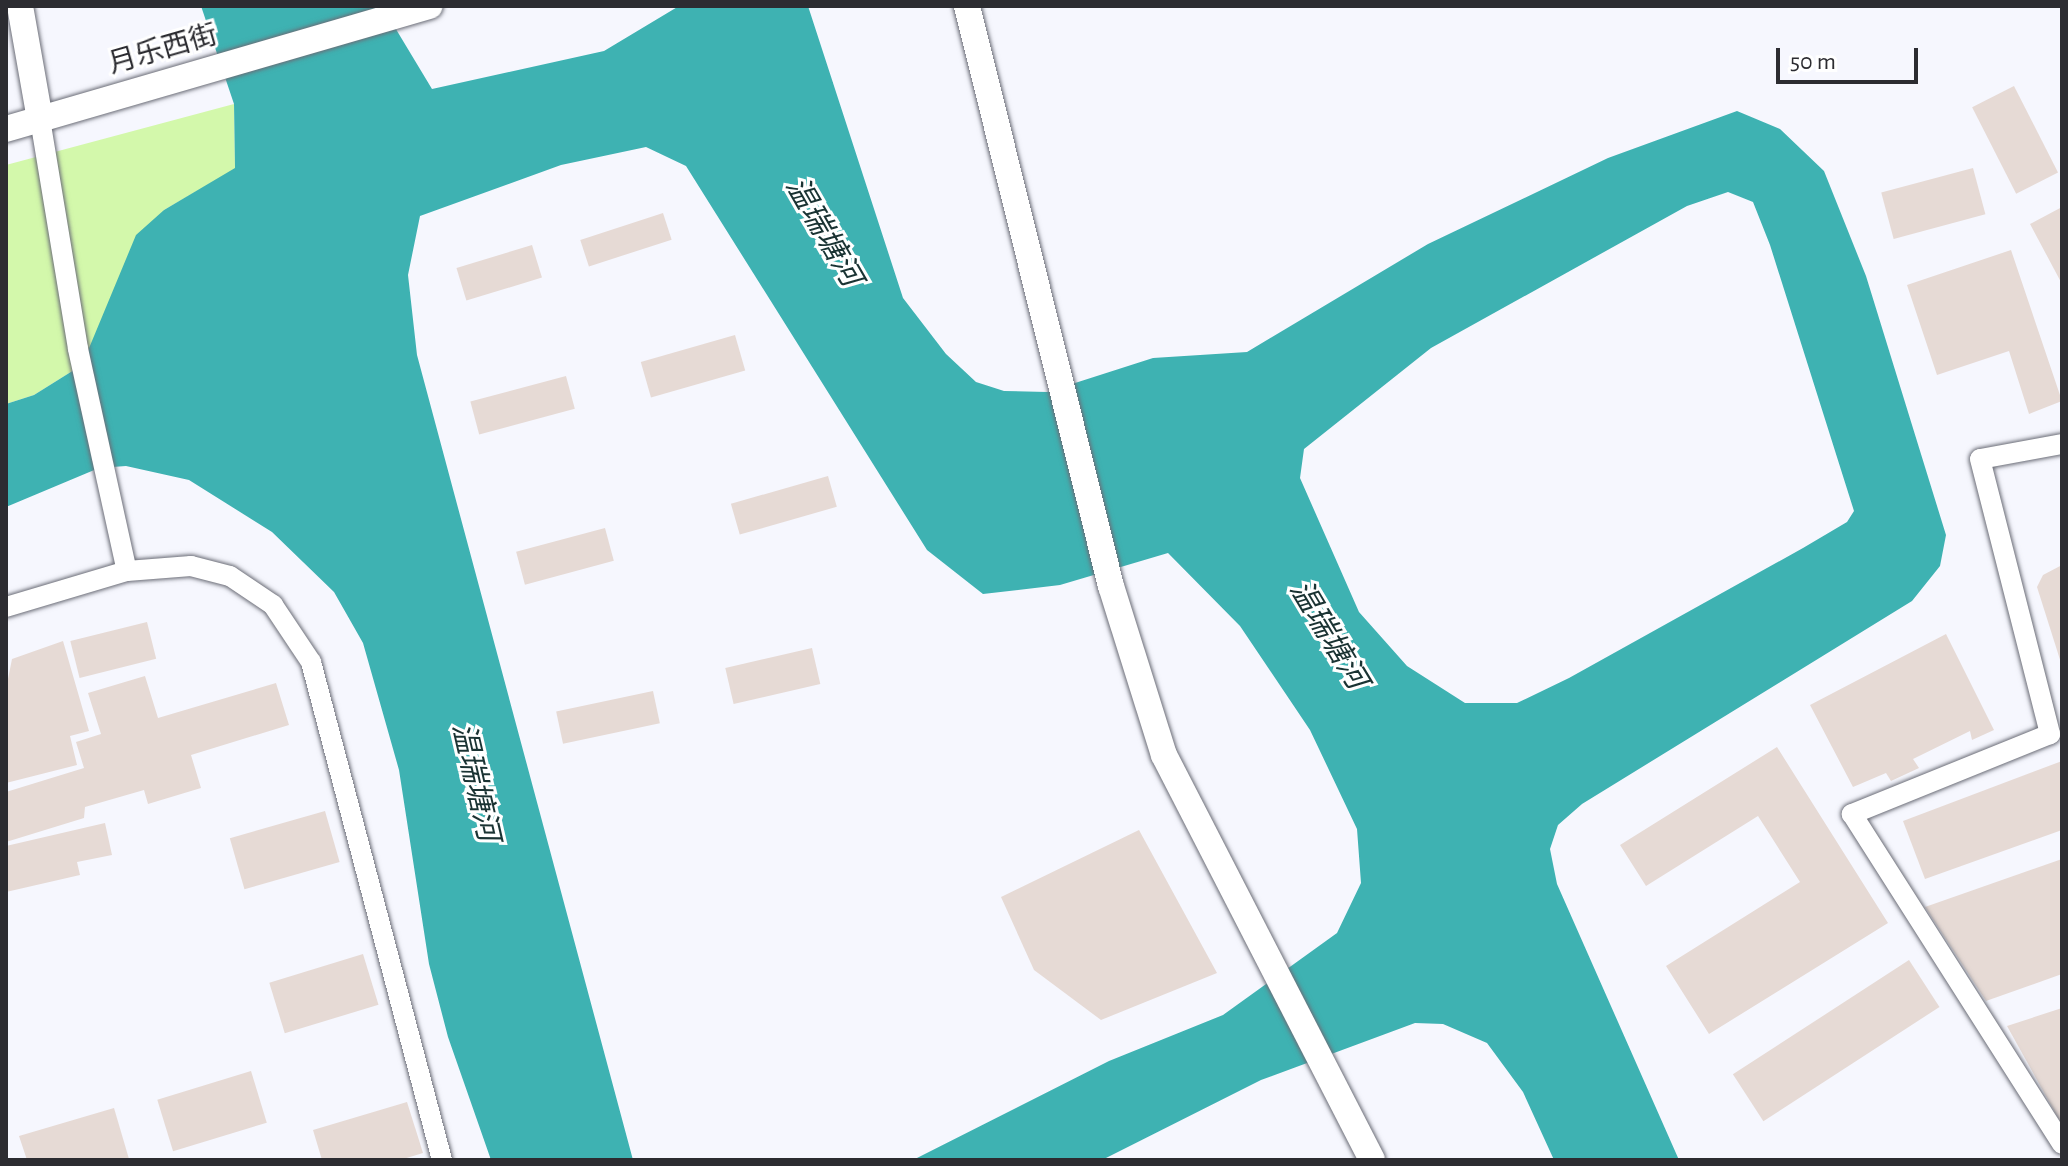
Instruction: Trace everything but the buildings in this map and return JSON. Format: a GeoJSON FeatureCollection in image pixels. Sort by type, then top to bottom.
{"type":"FeatureCollection","features":[{"type":"Feature","properties":{"kind":"street"},"geometry":{"type":"LineString","coordinates":[[20,6],[78,349],[113,494],[127,571]]}},
{"type":"Feature","properties":{"kind":"street","name":"月乐西街"},"geometry":{"type":"LineString","coordinates":[[6,129],[430,6]]}},
{"type":"Feature","properties":{"kind":"street"},"geometry":{"type":"LineString","coordinates":[[967,6],[1111,586],[1164,755],[1372,1160]]}},
{"type":"Feature","properties":{"kind":"street"},"geometry":{"type":"LineString","coordinates":[[2062,444],[1980,459],[2050,734],[1852,814],[2062,1144]]}},
{"type":"Feature","properties":{"kind":"street"},"geometry":{"type":"LineString","coordinates":[[6,607],[127,571],[191,566],[230,576],[273,605],[311,662],[442,1160]]}},
{"type":"Feature","properties":{"kind":"green space"},"geometry":{"type":"Polygon","coordinates":[[[234,104],[235,169],[164,210],[82,365],[34,395],[6,404],[6,165],[234,104]]]}},
{"type":"Feature","properties":{"kind":"water","name":"温瑞塘河"},"geometry":{"type":"Polygon","coordinates":[[[201,6],[382,6],[432,89],[604,51],[679,6],[808,6],[903,298],[946,354],[976,382],[1004,391],[1047,392],[1153,358],[1247,352],[1428,244],[1608,158],[1737,111],[1780,129],[1824,171],[1866,276],[1946,535],[1940,566],[1912,601],[1582,804],[1558,825],[1550,849],[1557,884],[1679,1160],[1554,1160],[1523,1092],[1487,1043],[1443,1024],[1415,1023],[1261,1080],[1102,1160],[913,1160],[1109,1061],[1223,1015],[1337,933],[1361,883],[1357,829],[1310,730],[1240,626],[1168,553],[1060,585],[983,594],[927,550],[686,166],[646,147],[561,165],[420,216],[408,275],[417,355],[633,1160],[491,1160],[448,1037],[429,964],[399,770],[363,643],[334,592],[272,532],[189,480],[126,466],[99,468],[6,507],[6,404],[34,395],[82,365],[136,235],[164,210],[235,168],[234,104],[201,6]],[[1728,192],[1687,206],[1431,348],[1304,449],[1300,478],[1359,612],[1407,666],[1465,703],[1517,703],[1569,678],[1847,522],[1854,511],[1770,245],[1753,202],[1728,192]]]}}]}
